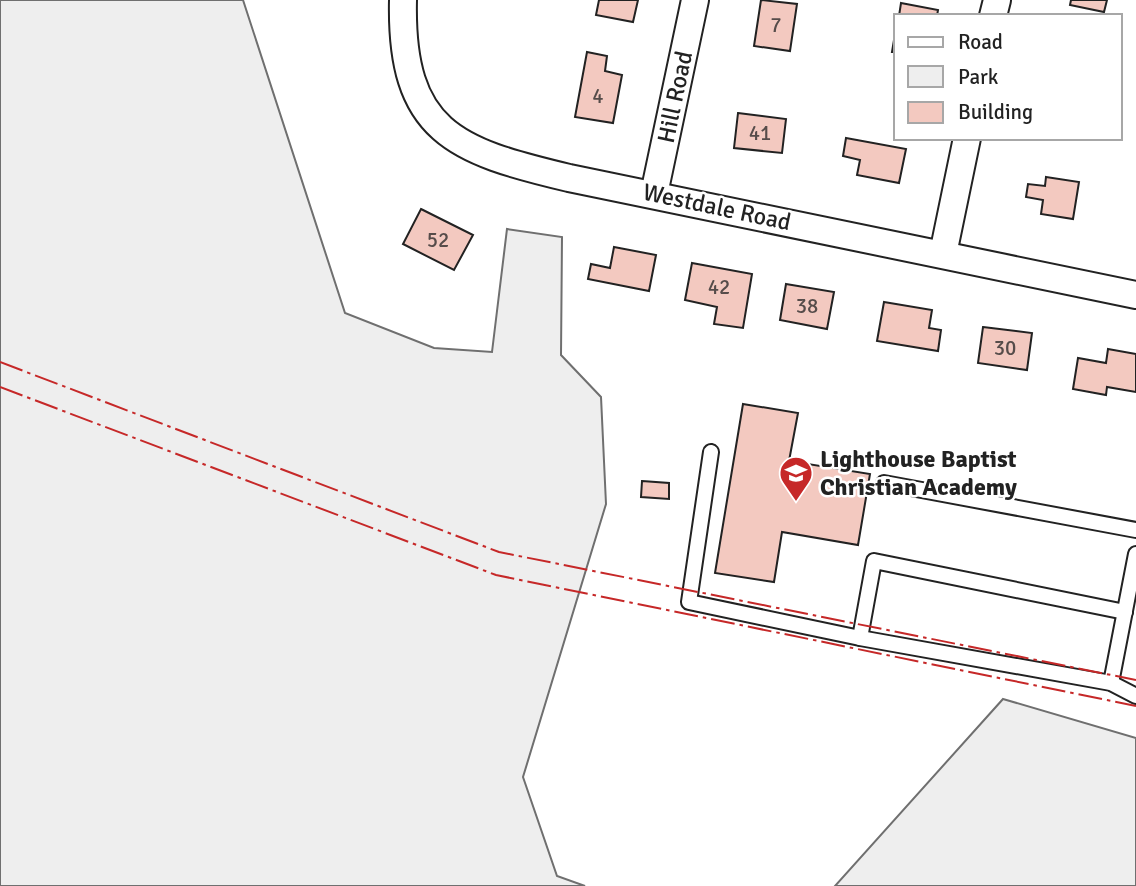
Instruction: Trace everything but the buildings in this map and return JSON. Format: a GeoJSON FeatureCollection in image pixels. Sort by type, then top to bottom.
{"type":"FeatureCollection","features":[{"type":"Feature","properties":{"kind":"street","name":"Westdale Road"},"geometry":{"type":"LineString","coordinates":[[403,0],[404,46],[412,80],[428,112],[452,137],[479,154],[515,165],[1136,295]]}},
{"type":"Feature","properties":{"kind":"street","name":"Hill Road"},"geometry":{"type":"LineString","coordinates":[[654,194],[695,0]]}},
{"type":"Feature","properties":{"kind":"street"},"geometry":{"type":"LineString","coordinates":[[943,254],[967,140]]}},
{"type":"Feature","properties":{"kind":"lane"},"geometry":{"type":"LineString","coordinates":[[711,452],[689,602],[860,638],[1111,683],[1136,695]]}},
{"type":"Feature","properties":{"kind":"lane"},"geometry":{"type":"LineString","coordinates":[[884,483],[1136,530]]}},
{"type":"Feature","properties":{"kind":"lane"},"geometry":{"type":"LineString","coordinates":[[1111,683],[1136,554]]}},
{"type":"Feature","properties":{"kind":"lane"},"geometry":{"type":"LineString","coordinates":[[860,638],[874,561],[1125,612]]}},
{"type":"Feature","properties":{"kind":"green space"},"geometry":{"type":"Polygon","coordinates":[[[0,0],[243,0],[345,313],[434,348],[492,352],[507,229],[562,237],[561,355],[601,397],[606,504],[523,777],[557,876],[585,886],[0,886],[0,0]]]}},
{"type":"Feature","properties":{"kind":"green space"},"geometry":{"type":"Polygon","coordinates":[[[1003,699],[1136,738],[1136,886],[835,886],[1003,699]]]}},
{"type":"Feature","properties":{"kind":"power"},"geometry":{"type":"LineString","coordinates":[[0,362],[499,552],[1136,680]]}},
{"type":"Feature","properties":{"kind":"power"},"geometry":{"type":"LineString","coordinates":[[0,387],[496,575],[1136,706]]}},
{"type":"Feature","properties":{"kind":"place","name":"Lighthouse Baptist Christian Academy"},"geometry":{"type":"Point","coordinates":[796,503]}}]}
